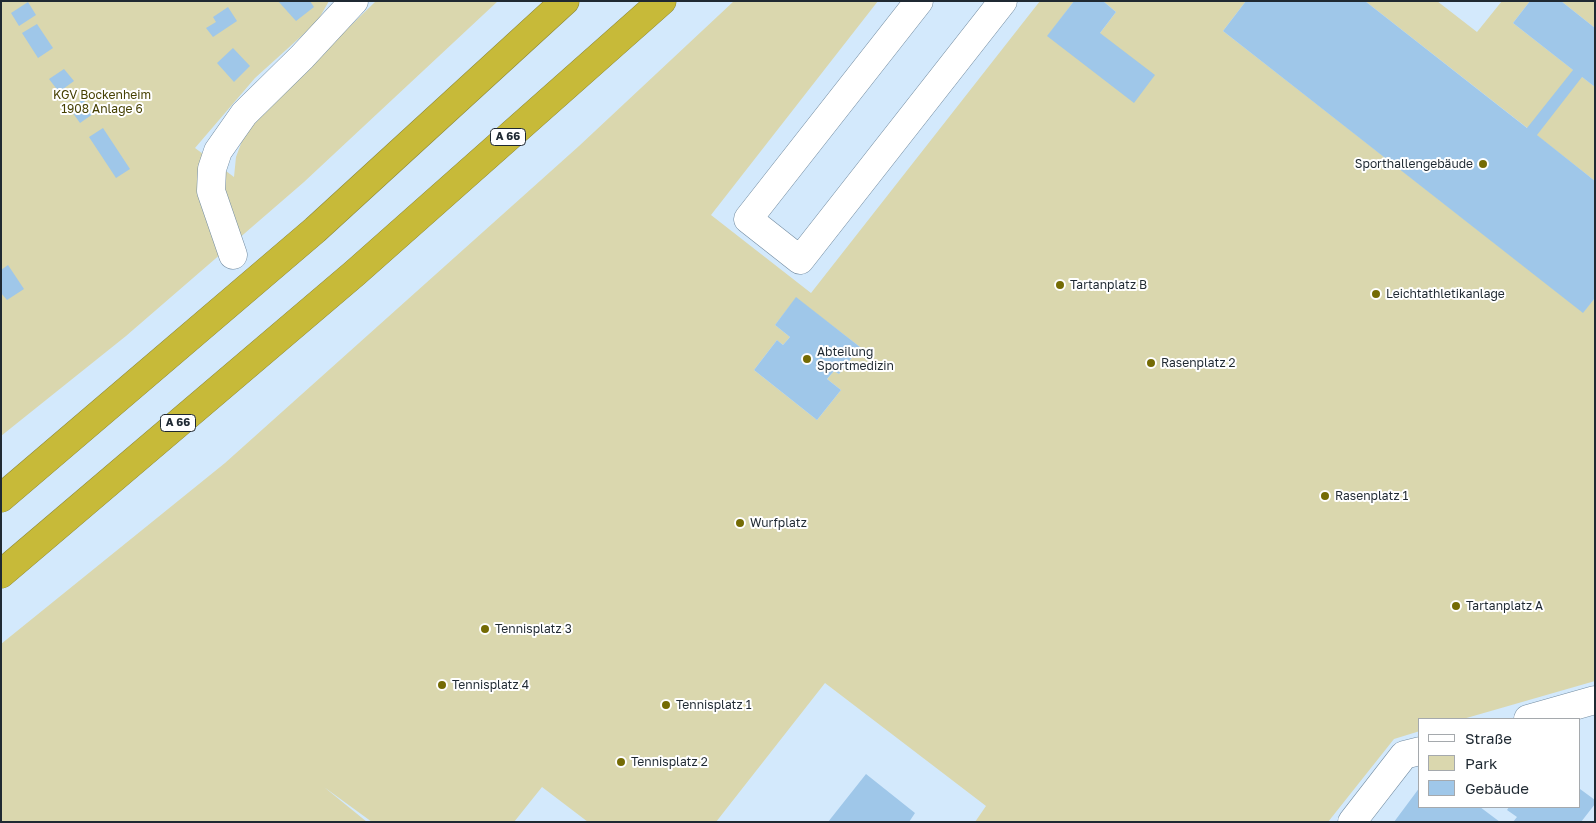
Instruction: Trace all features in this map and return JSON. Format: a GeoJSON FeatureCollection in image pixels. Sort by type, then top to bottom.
{"type":"FeatureCollection","features":[{"type":"Feature","properties":{"kind":"highway"},"geometry":{"type":"LineString","coordinates":[[1,498],[316,230],[565,1]]}},
{"type":"Feature","properties":{"kind":"highway","name":"A 66"},"geometry":{"type":"LineString","coordinates":[[1,574],[355,273],[662,1]]}},
{"type":"Feature","properties":{"kind":"lane"},"geometry":{"type":"LineString","coordinates":[[234,255],[211,191],[212,169],[218,152],[244,114],[302,57],[354,1]]}},
{"type":"Feature","properties":{"kind":"lane"},"geometry":{"type":"LineString","coordinates":[[918,1],[748,219],[800,260],[1002,1]]}},
{"type":"Feature","properties":{"kind":"lane"},"geometry":{"type":"LineString","coordinates":[[1532,718],[1595,700]]}},
{"type":"Feature","properties":{"kind":"lane"},"geometry":{"type":"LineString","coordinates":[[1352,822],[1404,755],[1418,752]]}},
{"type":"Feature","properties":{"kind":"green space","name":"KGV Bockenheim 1908 Anlage 6"},"geometry":{"type":"Polygon","coordinates":[[[1,1],[329,1],[317,22],[255,78],[195,148],[234,177],[236,157],[242,141],[260,114],[376,1],[498,1],[304,182],[126,336],[1,436],[1,1]]]}},
{"type":"Feature","properties":{"kind":"green space"},"geometry":{"type":"Polygon","coordinates":[[[734,1],[878,1],[711,215],[811,293],[1040,1],[1074,1],[1048,36],[1100,33],[1116,12],[1103,1],[1246,1],[1223,31],[1583,312],[1595,298],[1595,681],[1466,718],[1418,718],[1418,732],[1394,739],[1328,822],[975,822],[986,806],[825,683],[716,822],[588,822],[542,787],[514,822],[372,822],[324,787],[367,822],[1,822],[1,644],[225,463],[579,146],[734,1]],[[796,298],[775,325],[790,337],[783,345],[777,340],[754,370],[817,420],[841,390],[827,379],[834,371],[839,374],[860,347],[796,298]]]}},
{"type":"Feature","properties":{"kind":"green space"},"geometry":{"type":"Polygon","coordinates":[[[1365,1],[1437,1],[1477,32],[1502,1],[1530,1],[1513,23],[1595,87],[1595,181],[1365,1]]]}},
{"type":"Feature","properties":{"kind":"green space"},"geometry":{"type":"Polygon","coordinates":[[[1561,1],[1595,1],[1595,28],[1561,1]]]}},
{"type":"Feature","properties":{"kind":"building"},"geometry":{"type":"Polygon","coordinates":[[[278,1],[310,1],[314,7],[296,21],[278,1]]]}},
{"type":"Feature","properties":{"kind":"building"},"geometry":{"type":"Polygon","coordinates":[[[1074,1],[1103,1],[1116,12],[1100,33],[1155,75],[1134,103],[1047,36],[1074,1]]]}},
{"type":"Feature","properties":{"kind":"building","name":"Sporthallengebäude"},"geometry":{"type":"Polygon","coordinates":[[[1246,1],[1365,1],[1527,128],[1573,70],[1513,23],[1530,1],[1561,1],[1595,28],[1595,87],[1582,77],[1537,135],[1595,181],[1595,298],[1583,313],[1223,31],[1246,1]]]}},
{"type":"Feature","properties":{"kind":"building"},"geometry":{"type":"Polygon","coordinates":[[[28,2],[36,15],[19,26],[11,13],[28,2]]]}},
{"type":"Feature","properties":{"kind":"building"},"geometry":{"type":"Polygon","coordinates":[[[228,7],[237,21],[213,37],[206,28],[216,22],[213,17],[228,7]]]}},
{"type":"Feature","properties":{"kind":"building"},"geometry":{"type":"Polygon","coordinates":[[[37,24],[53,48],[38,58],[22,33],[37,24]]]}},
{"type":"Feature","properties":{"kind":"building"},"geometry":{"type":"Polygon","coordinates":[[[233,48],[250,66],[234,82],[217,63],[233,48]]]}},
{"type":"Feature","properties":{"kind":"building"},"geometry":{"type":"Polygon","coordinates":[[[64,69],[74,81],[59,92],[49,79],[64,69]]]}},
{"type":"Feature","properties":{"kind":"building"},"geometry":{"type":"Polygon","coordinates":[[[83,99],[93,114],[80,123],[70,109],[83,99]]]}},
{"type":"Feature","properties":{"kind":"building"},"geometry":{"type":"Polygon","coordinates":[[[103,128],[130,169],[116,178],[89,137],[103,128]]]}},
{"type":"Feature","properties":{"kind":"building"},"geometry":{"type":"Polygon","coordinates":[[[8,265],[24,289],[7,300],[1,293],[1,270],[8,265]]]}},
{"type":"Feature","properties":{"kind":"building","name":"Abteilung Sportmedizin"},"geometry":{"type":"Polygon","coordinates":[[[796,297],[860,347],[839,374],[834,371],[827,379],[841,390],[817,420],[754,370],[777,340],[783,345],[790,337],[775,325],[796,297]]]}},
{"type":"Feature","properties":{"kind":"building"},"geometry":{"type":"Polygon","coordinates":[[[866,774],[915,813],[909,822],[828,822],[866,774]]]}},
{"type":"Feature","properties":{"kind":"building"},"geometry":{"type":"Polygon","coordinates":[[[1418,790],[1418,808],[1481,808],[1500,822],[1394,822],[1418,790]]]}},
{"type":"Feature","properties":{"kind":"building"},"geometry":{"type":"Polygon","coordinates":[[[1581,790],[1595,800],[1595,804],[1581,822],[1513,822],[1517,817],[1507,810],[1508,808],[1581,808],[1581,790]]]}},
{"type":"Feature","properties":{"kind":"place","name":"Sporthallengebäude"},"geometry":{"type":"Point","coordinates":[1483,164]}},
{"type":"Feature","properties":{"kind":"place","name":"Tartanplatz B"},"geometry":{"type":"Point","coordinates":[1060,285]}},
{"type":"Feature","properties":{"kind":"place","name":"Leichtathletikanlage"},"geometry":{"type":"Point","coordinates":[1376,294]}},
{"type":"Feature","properties":{"kind":"place","name":"Abteilung Sportmedizin"},"geometry":{"type":"Point","coordinates":[807,359]}},
{"type":"Feature","properties":{"kind":"place","name":"Rasenplatz 2"},"geometry":{"type":"Point","coordinates":[1151,363]}},
{"type":"Feature","properties":{"kind":"place","name":"Rasenplatz 1"},"geometry":{"type":"Point","coordinates":[1325,496]}},
{"type":"Feature","properties":{"kind":"place","name":"Wurfplatz"},"geometry":{"type":"Point","coordinates":[740,523]}},
{"type":"Feature","properties":{"kind":"place","name":"Tartanplatz A"},"geometry":{"type":"Point","coordinates":[1456,606]}},
{"type":"Feature","properties":{"kind":"place","name":"Tennisplatz 3"},"geometry":{"type":"Point","coordinates":[485,629]}},
{"type":"Feature","properties":{"kind":"place","name":"Tennisplatz 4"},"geometry":{"type":"Point","coordinates":[442,685]}},
{"type":"Feature","properties":{"kind":"place","name":"Tennisplatz 1"},"geometry":{"type":"Point","coordinates":[666,705]}},
{"type":"Feature","properties":{"kind":"place","name":"Tennisplatz 2"},"geometry":{"type":"Point","coordinates":[621,762]}}]}
